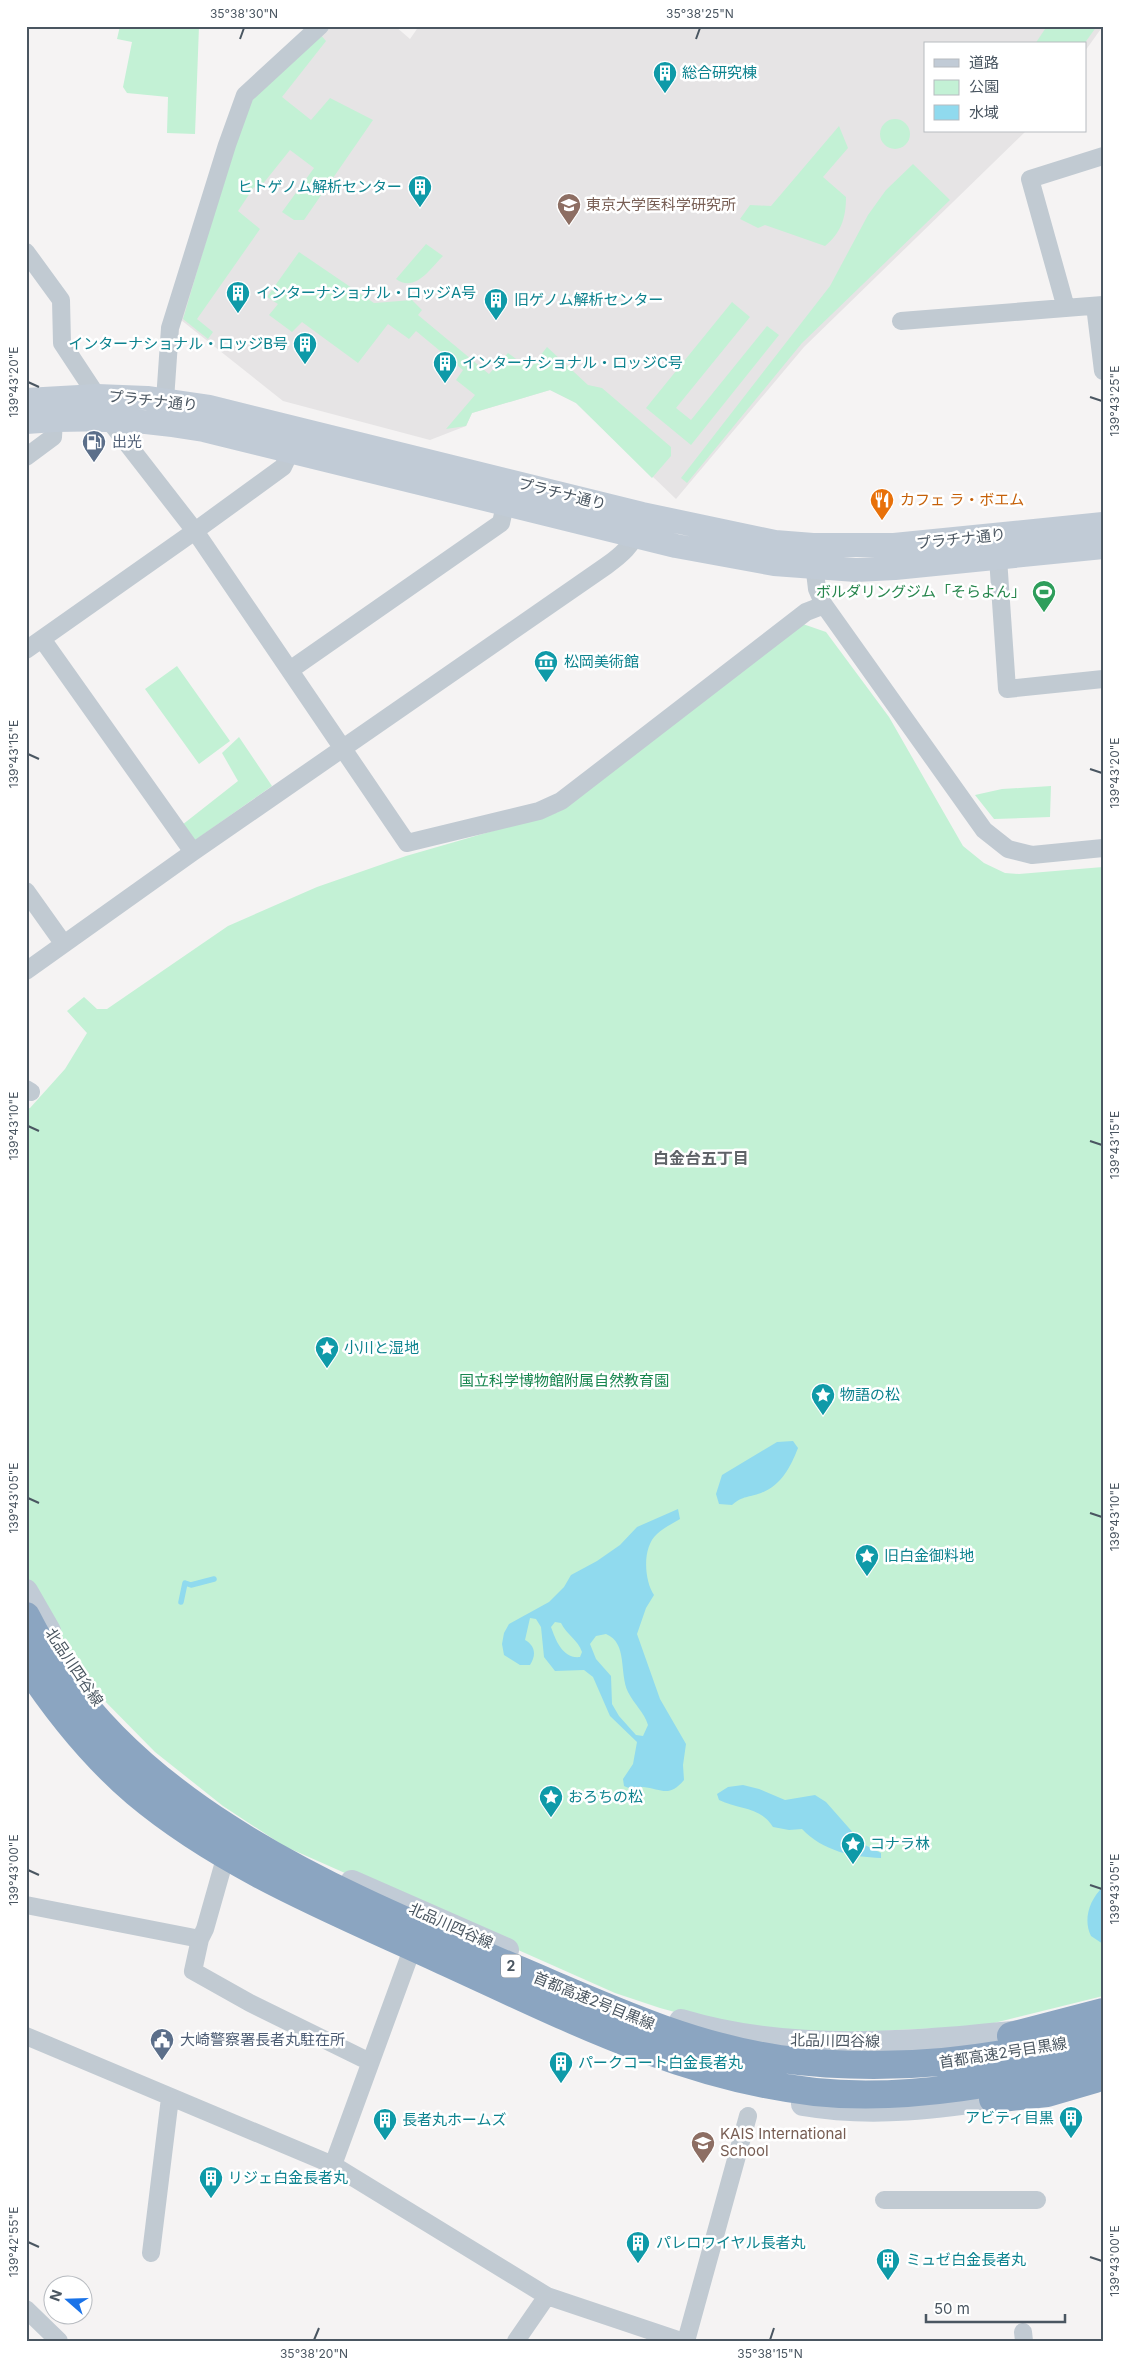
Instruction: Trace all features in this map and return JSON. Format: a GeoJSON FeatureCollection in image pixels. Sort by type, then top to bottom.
{"type":"FeatureCollection","features":[{"type":"Feature","properties":{"kind":"highway","name":"首都高速2号目黒線"},"geometry":{"type":"LineString","coordinates":[[26,1616],[54,1663],[103,1726],[154,1776],[225,1827],[288,1863],[444,1938],[636,2019],[697,2040],[738,2050],[818,2063],[916,2065],[1006,2055],[1103,2034]]}},
{"type":"Feature","properties":{"kind":"highway","name":"首都高速2号目黒線"},"geometry":{"type":"LineString","coordinates":[[26,1664],[59,1711],[110,1768],[137,1793],[212,1847],[295,1892],[608,2036],[686,2065],[730,2076],[814,2092],[918,2092],[1010,2079],[1103,2059]]}},
{"type":"Feature","properties":{"kind":"highway"},"geometry":{"type":"LineString","coordinates":[[738,2050],[864,2049],[945,2045],[1020,2035],[1103,2012]]}},
{"type":"Feature","properties":{"kind":"highway"},"geometry":{"type":"LineString","coordinates":[[730,2076],[807,2096],[857,2104],[943,2105],[1047,2093],[1103,2077]]}},
{"type":"Feature","properties":{"kind":"main road","name":"プラチナ通り"},"geometry":{"type":"LineString","coordinates":[[26,400],[97,396],[165,400],[299,428],[642,514],[748,538],[856,570],[895,568],[1103,547]]}},
{"type":"Feature","properties":{"kind":"main road","name":"プラチナ通り"},"geometry":{"type":"LineString","coordinates":[[26,422],[108,419],[167,424],[290,450],[506,505],[746,560],[813,557],[894,545],[1103,524]]}},
{"type":"Feature","properties":{"kind":"main road","name":"北品川四谷線"},"geometry":{"type":"LineString","coordinates":[[26,1591],[30,1602],[100,1707],[190,1790],[290,1854],[642,2010],[708,2030],[770,2040],[860,2043],[935,2040],[1056,2028],[1103,2016]]}},
{"type":"Feature","properties":{"kind":"main road"},"geometry":{"type":"LineString","coordinates":[[26,1673],[80,1747],[171,1827],[224,1862],[411,1952],[697,2077],[806,2104],[881,2109],[940,2108],[1082,2085],[1103,2077]]}},
{"type":"Feature","properties":{"kind":"street"},"geometry":{"type":"LineString","coordinates":[[167,424],[165,400],[170,328],[227,145],[245,95],[320,26]]}},
{"type":"Feature","properties":{"kind":"street"},"geometry":{"type":"LineString","coordinates":[[1066,308],[1030,179],[1103,156]]}},
{"type":"Feature","properties":{"kind":"street"},"geometry":{"type":"LineString","coordinates":[[26,252],[61,300],[62,342],[97,396],[108,419],[195,531],[407,843],[538,811],[561,801],[806,612],[824,606]]}},
{"type":"Feature","properties":{"kind":"street"},"geometry":{"type":"LineString","coordinates":[[902,321],[1099,305],[1103,370]]}},
{"type":"Feature","properties":{"kind":"street"},"geometry":{"type":"LineString","coordinates":[[26,457],[53,437],[54,420]]}},
{"type":"Feature","properties":{"kind":"street"},"geometry":{"type":"LineString","coordinates":[[26,650],[283,467],[290,450]]}},
{"type":"Feature","properties":{"kind":"street"},"geometry":{"type":"LineString","coordinates":[[290,670],[501,523],[506,505]]}},
{"type":"Feature","properties":{"kind":"street"},"geometry":{"type":"LineString","coordinates":[[26,971],[192,852],[621,555],[636,536],[642,514]]}},
{"type":"Feature","properties":{"kind":"street"},"geometry":{"type":"LineString","coordinates":[[813,557],[817,590],[824,606],[984,830],[1008,850],[1032,855],[1103,848]]}},
{"type":"Feature","properties":{"kind":"street"},"geometry":{"type":"LineString","coordinates":[[998,558],[1007,689],[1103,679]]}},
{"type":"Feature","properties":{"kind":"street"},"geometry":{"type":"LineString","coordinates":[[42,639],[192,852]]}},
{"type":"Feature","properties":{"kind":"street"},"geometry":{"type":"LineString","coordinates":[[26,891],[63,943]]}},
{"type":"Feature","properties":{"kind":"street"},"geometry":{"type":"LineString","coordinates":[[224,1862],[205,1928],[200,1939],[193,1972],[250,2003],[370,2062]]}},
{"type":"Feature","properties":{"kind":"street"},"geometry":{"type":"LineString","coordinates":[[26,1905],[200,1939]]}},
{"type":"Feature","properties":{"kind":"street"},"geometry":{"type":"LineString","coordinates":[[333,2165],[411,1952]]}},
{"type":"Feature","properties":{"kind":"street"},"geometry":{"type":"LineString","coordinates":[[26,2036],[333,2165],[547,2296],[681,2341]]}},
{"type":"Feature","properties":{"kind":"street"},"geometry":{"type":"LineString","coordinates":[[152,2253],[170,2098]]}},
{"type":"Feature","properties":{"kind":"street"},"geometry":{"type":"LineString","coordinates":[[686,2341],[748,2116]]}},
{"type":"Feature","properties":{"kind":"street"},"geometry":{"type":"LineString","coordinates":[[884,2200],[1037,2200]]}},
{"type":"Feature","properties":{"kind":"street"},"geometry":{"type":"LineString","coordinates":[[516,2341],[547,2296]]}},
{"type":"Feature","properties":{"kind":"street"},"geometry":{"type":"LineString","coordinates":[[26,2309],[59,2341]]}},
{"type":"Feature","properties":{"kind":"shaded area","name":"東京大学医科学研究所"},"geometry":{"type":"Polygon","coordinates":[[[325,26],[395,26],[410,39],[419,26],[1103,26],[1086,50],[1086,42],[924,42],[924,132],[1025,132],[804,347],[676,499],[576,403],[550,390],[472,413],[466,426],[430,440],[283,401],[181,320],[241,114],[325,26]]]}},
{"type":"Feature","properties":{"kind":"green space"},"geometry":{"type":"Polygon","coordinates":[[[120,26],[199,26],[195,134],[167,133],[168,97],[127,93],[123,87],[132,42],[117,39],[120,26]]]}},
{"type":"Feature","properties":{"kind":"green space"},"geometry":{"type":"Polygon","coordinates":[[[1047,26],[1097,26],[1085,42],[1036,42],[1047,26]]]}},
{"type":"Feature","properties":{"kind":"green space"},"geometry":{"type":"Polygon","coordinates":[[[319,33],[326,41],[282,97],[311,120],[330,98],[373,120],[304,220],[294,220],[282,212],[314,168],[290,150],[258,190],[254,187],[238,211],[260,229],[197,319],[213,332],[208,339],[183,319],[243,115],[253,93],[319,33]]]}},
{"type":"Feature","properties":{"kind":"green space"},"geometry":{"type":"Polygon","coordinates":[[[895,119],[906,123],[910,134],[906,145],[895,149],[884,145],[880,134],[884,123],[895,119]]]}},
{"type":"Feature","properties":{"kind":"green space"},"geometry":{"type":"Polygon","coordinates":[[[839,126],[848,148],[823,177],[846,197],[846,205],[844,218],[839,230],[825,246],[765,225],[758,228],[740,219],[750,205],[771,206],[839,126]]]}},
{"type":"Feature","properties":{"kind":"green space"},"geometry":{"type":"Polygon","coordinates":[[[913,164],[950,200],[802,343],[687,483],[681,478],[830,286],[868,215],[886,190],[913,164]]]}},
{"type":"Feature","properties":{"kind":"green space"},"geometry":{"type":"Polygon","coordinates":[[[426,244],[443,256],[422,278],[416,281],[403,283],[396,279],[426,244]]]}},
{"type":"Feature","properties":{"kind":"green space"},"geometry":{"type":"Polygon","coordinates":[[[299,252],[374,303],[412,300],[422,310],[418,315],[489,374],[508,353],[530,369],[547,347],[588,385],[602,388],[671,447],[671,456],[652,478],[576,403],[550,390],[472,413],[466,426],[446,429],[475,395],[456,380],[463,370],[416,331],[409,339],[388,324],[358,363],[302,322],[292,332],[269,315],[278,304],[267,297],[299,252]]]}},
{"type":"Feature","properties":{"kind":"green space"},"geometry":{"type":"Polygon","coordinates":[[[732,302],[750,317],[676,408],[691,420],[767,326],[779,335],[691,445],[646,408],[732,302]]]}},
{"type":"Feature","properties":{"kind":"green space","name":"国立科学博物館附属自然教育園"},"geometry":{"type":"Polygon","coordinates":[[[800,623],[826,632],[889,717],[963,846],[984,863],[1005,873],[1019,874],[1103,867],[1103,1996],[982,2026],[838,2035],[704,2020],[615,1993],[284,1846],[223,1806],[155,1752],[92,1688],[36,1601],[26,1580],[26,1109],[30,1108],[65,1069],[87,1033],[67,1011],[84,997],[97,1009],[107,1009],[228,926],[317,887],[406,856],[558,812],[800,623]]]}},
{"type":"Feature","properties":{"kind":"green space"},"geometry":{"type":"Polygon","coordinates":[[[177,666],[230,741],[199,764],[145,689],[177,666]]]}},
{"type":"Feature","properties":{"kind":"green space"},"geometry":{"type":"Polygon","coordinates":[[[239,737],[272,786],[194,841],[182,825],[238,781],[222,753],[239,737]]]}},
{"type":"Feature","properties":{"kind":"green space"},"geometry":{"type":"Polygon","coordinates":[[[1051,786],[1050,817],[994,819],[975,795],[1002,789],[1051,786]]]}},
{"type":"Feature","properties":{"kind":"water"},"geometry":{"type":"Polygon","coordinates":[[[793,1441],[798,1448],[784,1475],[774,1486],[761,1493],[746,1497],[732,1505],[719,1504],[716,1494],[722,1475],[777,1442],[793,1441]]]}},
{"type":"Feature","properties":{"kind":"water"},"geometry":{"type":"Polygon","coordinates":[[[678,1509],[680,1519],[659,1532],[649,1547],[646,1564],[648,1581],[654,1595],[646,1608],[637,1634],[660,1699],[686,1744],[683,1765],[684,1780],[679,1786],[669,1791],[624,1786],[623,1779],[633,1764],[637,1742],[610,1716],[593,1677],[584,1670],[555,1671],[544,1657],[541,1627],[536,1619],[530,1618],[525,1640],[529,1642],[534,1651],[530,1665],[520,1665],[504,1655],[502,1644],[504,1633],[509,1624],[549,1602],[564,1587],[571,1575],[597,1561],[620,1545],[637,1527],[678,1509]],[[555,1622],[551,1627],[561,1648],[569,1655],[580,1657],[582,1652],[578,1644],[561,1623],[555,1622]],[[606,1634],[596,1636],[590,1644],[596,1659],[611,1676],[612,1704],[619,1716],[636,1735],[643,1736],[648,1725],[628,1692],[625,1684],[622,1659],[617,1644],[613,1638],[606,1634]]]}},
{"type":"Feature","properties":{"kind":"water"},"geometry":{"type":"Polygon","coordinates":[[[743,1785],[759,1789],[785,1800],[815,1795],[826,1802],[863,1844],[881,1853],[881,1858],[859,1856],[829,1848],[810,1837],[802,1829],[789,1830],[773,1827],[762,1815],[719,1800],[717,1794],[728,1787],[743,1785]]]}},
{"type":"Feature","properties":{"kind":"water"},"geometry":{"type":"Polygon","coordinates":[[[1103,1887],[1103,1944],[1091,1936],[1088,1917],[1094,1898],[1103,1887]]]}},
{"type":"Feature","properties":{"kind":"waterway"},"geometry":{"type":"LineString","coordinates":[[181,1602],[185,1583],[191,1585],[214,1579]]}},
{"type":"Feature","properties":{"kind":"place","name":"総合研究棟"},"geometry":{"type":"Point","coordinates":[665,94]}},
{"type":"Feature","properties":{"kind":"place","name":"ヒトゲノム解析センター"},"geometry":{"type":"Point","coordinates":[420,208]}},
{"type":"Feature","properties":{"kind":"place","name":"東京大学医科学研究所"},"geometry":{"type":"Point","coordinates":[569,226]}},
{"type":"Feature","properties":{"kind":"place","name":"インターナショナル・ロッジA号"},"geometry":{"type":"Point","coordinates":[238,314]}},
{"type":"Feature","properties":{"kind":"place","name":"旧ゲノム解析センター"},"geometry":{"type":"Point","coordinates":[496,321]}},
{"type":"Feature","properties":{"kind":"place","name":"インターナショナル・ロッジB号"},"geometry":{"type":"Point","coordinates":[305,365]}},
{"type":"Feature","properties":{"kind":"place","name":"インターナショナル・ロッジC号"},"geometry":{"type":"Point","coordinates":[445,384]}},
{"type":"Feature","properties":{"kind":"place","name":"出光"},"geometry":{"type":"Point","coordinates":[94,463]}},
{"type":"Feature","properties":{"kind":"place","name":"カフェ ラ・ボエム"},"geometry":{"type":"Point","coordinates":[882,521]}},
{"type":"Feature","properties":{"kind":"place","name":"ボルダリングジム「そらよん」"},"geometry":{"type":"Point","coordinates":[1044,613]}},
{"type":"Feature","properties":{"kind":"place","name":"松岡美術館"},"geometry":{"type":"Point","coordinates":[546,683]}},
{"type":"Feature","properties":{"kind":"place","name":"小川と湿地"},"geometry":{"type":"Point","coordinates":[327,1369]}},
{"type":"Feature","properties":{"kind":"place","name":"物語の松"},"geometry":{"type":"Point","coordinates":[823,1416]}},
{"type":"Feature","properties":{"kind":"place","name":"旧白金御料地"},"geometry":{"type":"Point","coordinates":[867,1577]}},
{"type":"Feature","properties":{"kind":"place","name":"おろちの松"},"geometry":{"type":"Point","coordinates":[551,1818]}},
{"type":"Feature","properties":{"kind":"place","name":"コナラ林"},"geometry":{"type":"Point","coordinates":[853,1865]}},
{"type":"Feature","properties":{"kind":"place","name":"大崎警察署長者丸駐在所"},"geometry":{"type":"Point","coordinates":[162,2061]}},
{"type":"Feature","properties":{"kind":"place","name":"パークコート白金長者丸"},"geometry":{"type":"Point","coordinates":[561,2084]}},
{"type":"Feature","properties":{"kind":"place","name":"アビティ目黒"},"geometry":{"type":"Point","coordinates":[1071,2139]}},
{"type":"Feature","properties":{"kind":"place","name":"長者丸ホームズ"},"geometry":{"type":"Point","coordinates":[385,2141]}},
{"type":"Feature","properties":{"kind":"place","name":"KAIS International School"},"geometry":{"type":"Point","coordinates":[703,2164]}},
{"type":"Feature","properties":{"kind":"place","name":"リジェ白金長者丸"},"geometry":{"type":"Point","coordinates":[211,2199]}},
{"type":"Feature","properties":{"kind":"place","name":"パレロワイヤル長者丸"},"geometry":{"type":"Point","coordinates":[638,2264]}},
{"type":"Feature","properties":{"kind":"place","name":"ミュゼ白金長者丸"},"geometry":{"type":"Point","coordinates":[888,2281]}},
{"type":"Feature","properties":{"kind":"district","name":"白金台五丁目"},"geometry":{"type":"Point","coordinates":[701,1158]}}]}
